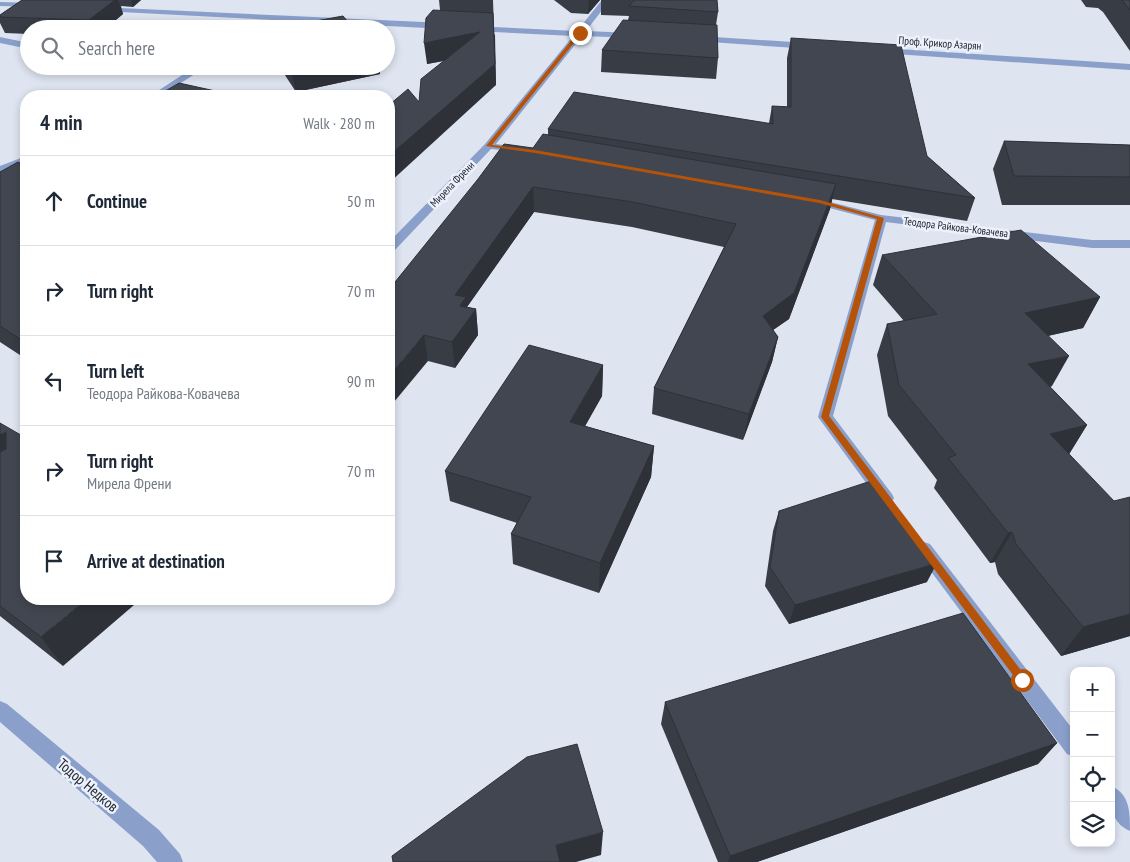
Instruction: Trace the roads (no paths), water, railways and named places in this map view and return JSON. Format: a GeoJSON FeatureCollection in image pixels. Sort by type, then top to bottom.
{"type":"FeatureCollection","features":[{"type":"Feature","properties":{"kind":"street","name":"Мирела Френи"},"geometry":{"type":"LineString","coordinates":[[395,242],[488,146],[606,0]]}},
{"type":"Feature","properties":{"kind":"street"},"geometry":{"type":"LineString","coordinates":[[0,4],[50,6]]}},
{"type":"Feature","properties":{"kind":"street"},"geometry":{"type":"LineString","coordinates":[[88,8],[321,20]]}},
{"type":"Feature","properties":{"kind":"street"},"geometry":{"type":"LineString","coordinates":[[395,24],[454,27]]}},
{"type":"Feature","properties":{"kind":"street"},"geometry":{"type":"LineString","coordinates":[[464,27],[648,37]]}},
{"type":"Feature","properties":{"kind":"street"},"geometry":{"type":"LineString","coordinates":[[686,39],[824,47]]}},
{"type":"Feature","properties":{"kind":"street"},"geometry":{"type":"LineString","coordinates":[[0,40],[20,44]]}},
{"type":"Feature","properties":{"kind":"street","name":"Проф. Крикор Азарян"},"geometry":{"type":"LineString","coordinates":[[873,50],[1130,66]]}},
{"type":"Feature","properties":{"kind":"street"},"geometry":{"type":"LineString","coordinates":[[165,90],[189,75]]}},
{"type":"Feature","properties":{"kind":"street"},"geometry":{"type":"LineString","coordinates":[[488,146],[526,151]]}},
{"type":"Feature","properties":{"kind":"street"},"geometry":{"type":"LineString","coordinates":[[0,170],[20,162]]}},
{"type":"Feature","properties":{"kind":"street","name":"Теодора Райкова-Ковачева"},"geometry":{"type":"LineString","coordinates":[[801,198],[881,218],[1092,244],[1130,244]]}},
{"type":"Feature","properties":{"kind":"street"},"geometry":{"type":"LineString","coordinates":[[881,218],[825,417],[896,512]]}},
{"type":"Feature","properties":{"kind":"street"},"geometry":{"type":"LineString","coordinates":[[914,536],[1070,742]]}},
{"type":"Feature","properties":{"kind":"street","name":"Тодор Недков"},"geometry":{"type":"LineString","coordinates":[[0,710],[151,838],[172,862]]}},
{"type":"Feature","properties":{"kind":"street"},"geometry":{"type":"LineString","coordinates":[[1115,801],[1130,820]]}}]}
